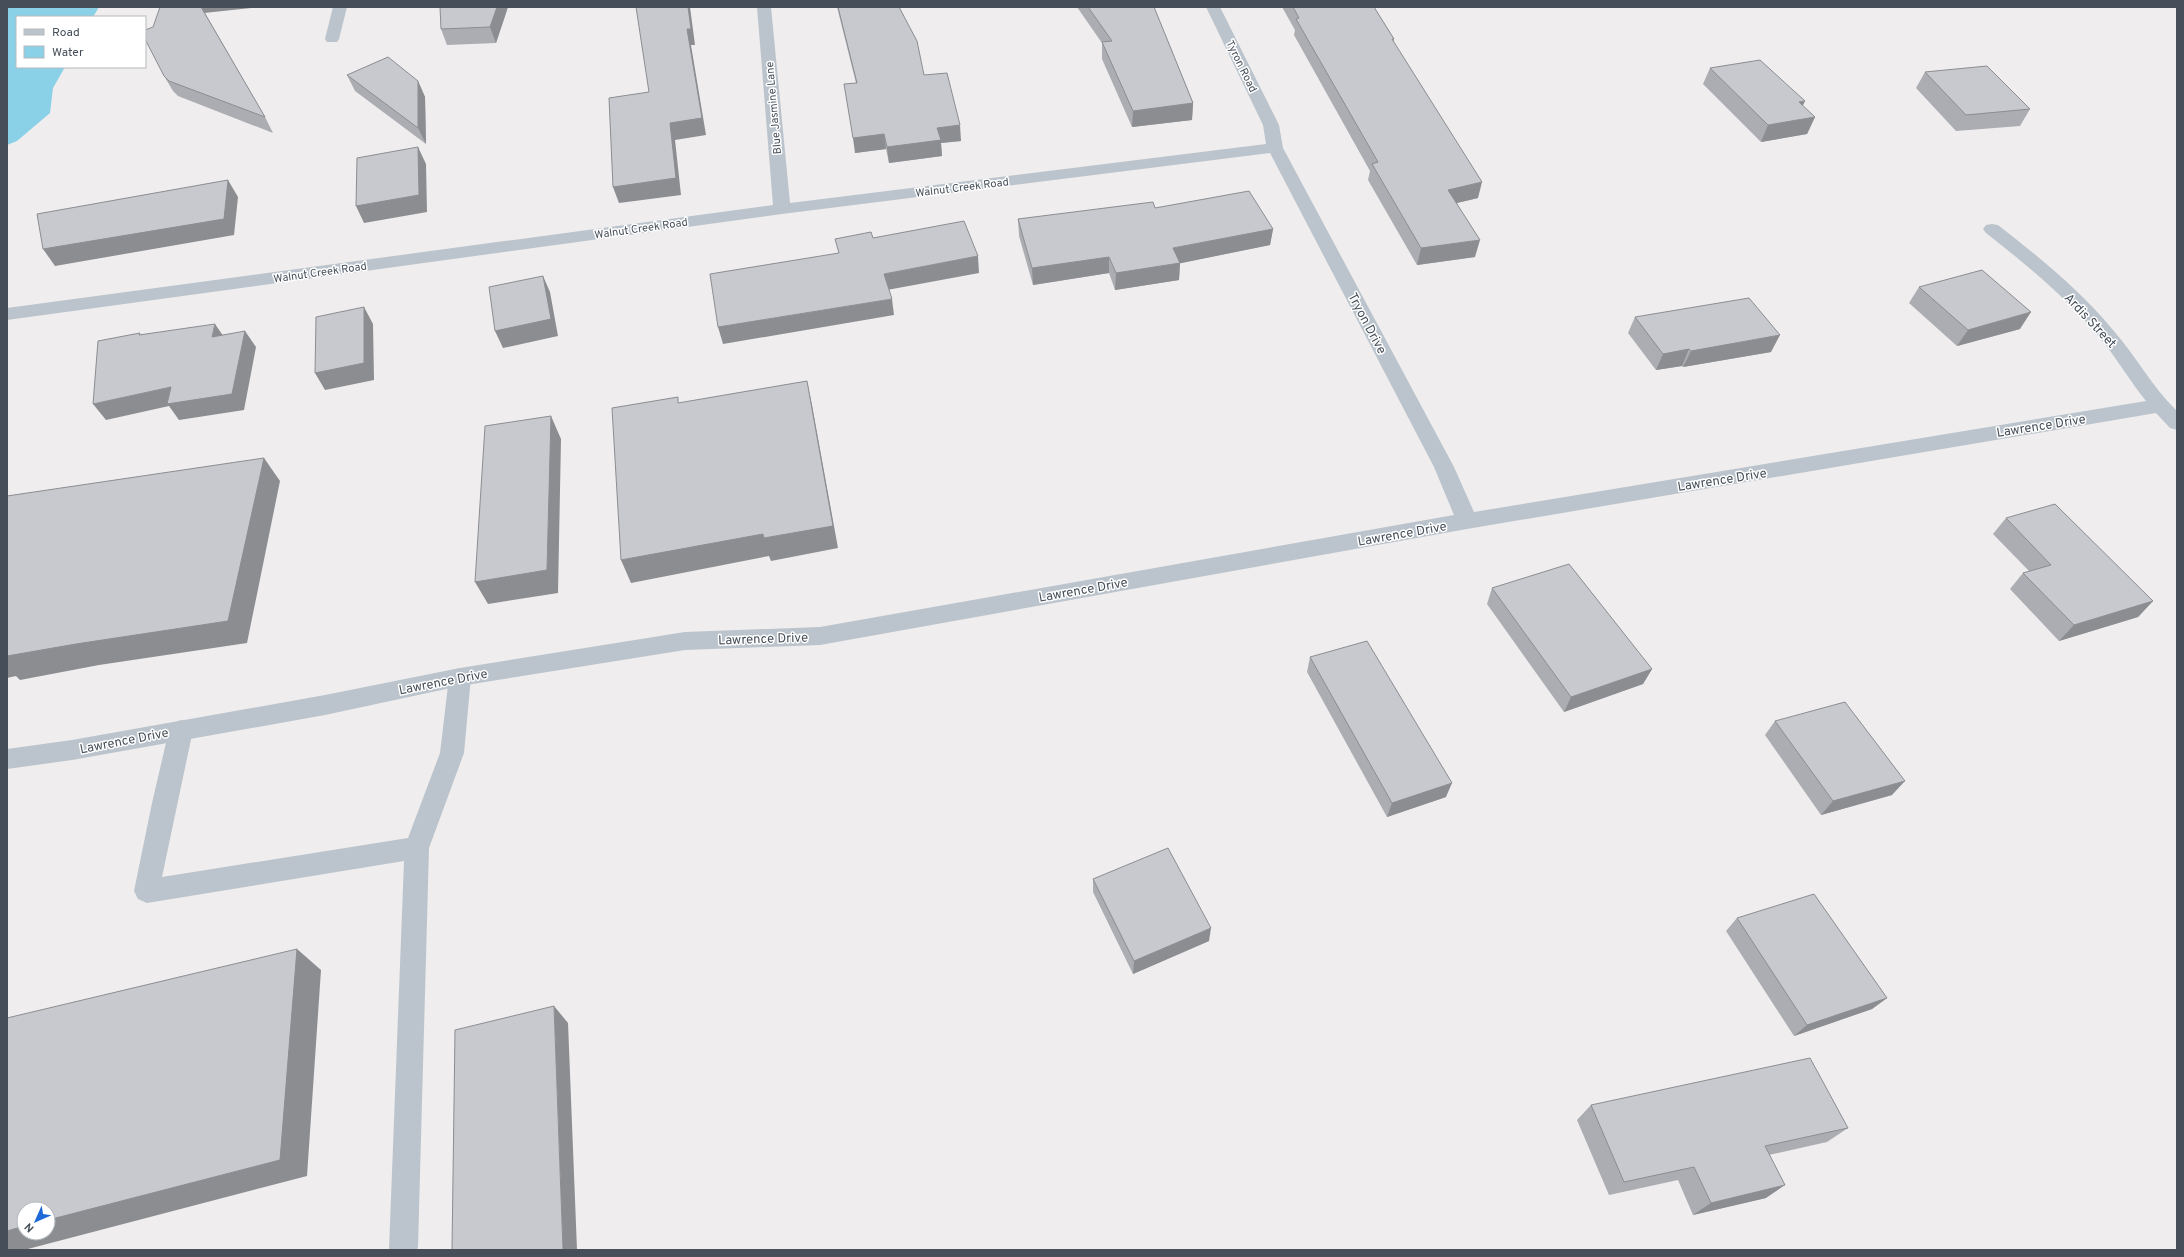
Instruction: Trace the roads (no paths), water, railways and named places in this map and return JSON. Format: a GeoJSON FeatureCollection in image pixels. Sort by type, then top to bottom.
{"type":"FeatureCollection","features":[{"type":"Feature","properties":{"kind":"street"},"geometry":{"type":"LineString","coordinates":[[332,39],[340,7]]}},
{"type":"Feature","properties":{"kind":"street","name":"Blue Jasmine Lane"},"geometry":{"type":"LineString","coordinates":[[764,7],[782,209]]}},
{"type":"Feature","properties":{"kind":"street","name":"Tyron Road"},"geometry":{"type":"LineString","coordinates":[[1214,7],[1271,125]]}},
{"type":"Feature","properties":{"kind":"street","name":"Tryon Drive"},"geometry":{"type":"LineString","coordinates":[[1271,125],[1276,148],[1444,466],[1467,521]]}},
{"type":"Feature","properties":{"kind":"street","name":"Walnut Creek Road"},"geometry":{"type":"LineString","coordinates":[[7,314],[782,209],[1276,148]]}},
{"type":"Feature","properties":{"kind":"street","name":"Ardis Street"},"geometry":{"type":"LineString","coordinates":[[1992,229],[2028,257],[2089,315],[2108,336],[2158,406],[2177,423]]}},
{"type":"Feature","properties":{"kind":"street","name":"Lawrence Drive"},"geometry":{"type":"LineString","coordinates":[[7,759],[72,750],[325,704],[460,677],[685,641],[820,636],[1467,521],[2158,406]]}},
{"type":"Feature","properties":{"kind":"street"},"geometry":{"type":"LineString","coordinates":[[403,1247],[416,848],[452,753],[460,677]]}},
{"type":"Feature","properties":{"kind":"street"},"geometry":{"type":"LineString","coordinates":[[181,730],[164,803],[147,891],[416,848]]}},
{"type":"Feature","properties":{"kind":"water"},"geometry":{"type":"Polygon","coordinates":[[[7,7],[99,7],[94,16],[16,16],[16,68],[64,68],[53,88],[50,113],[17,141],[7,145],[7,7]]]}}]}
